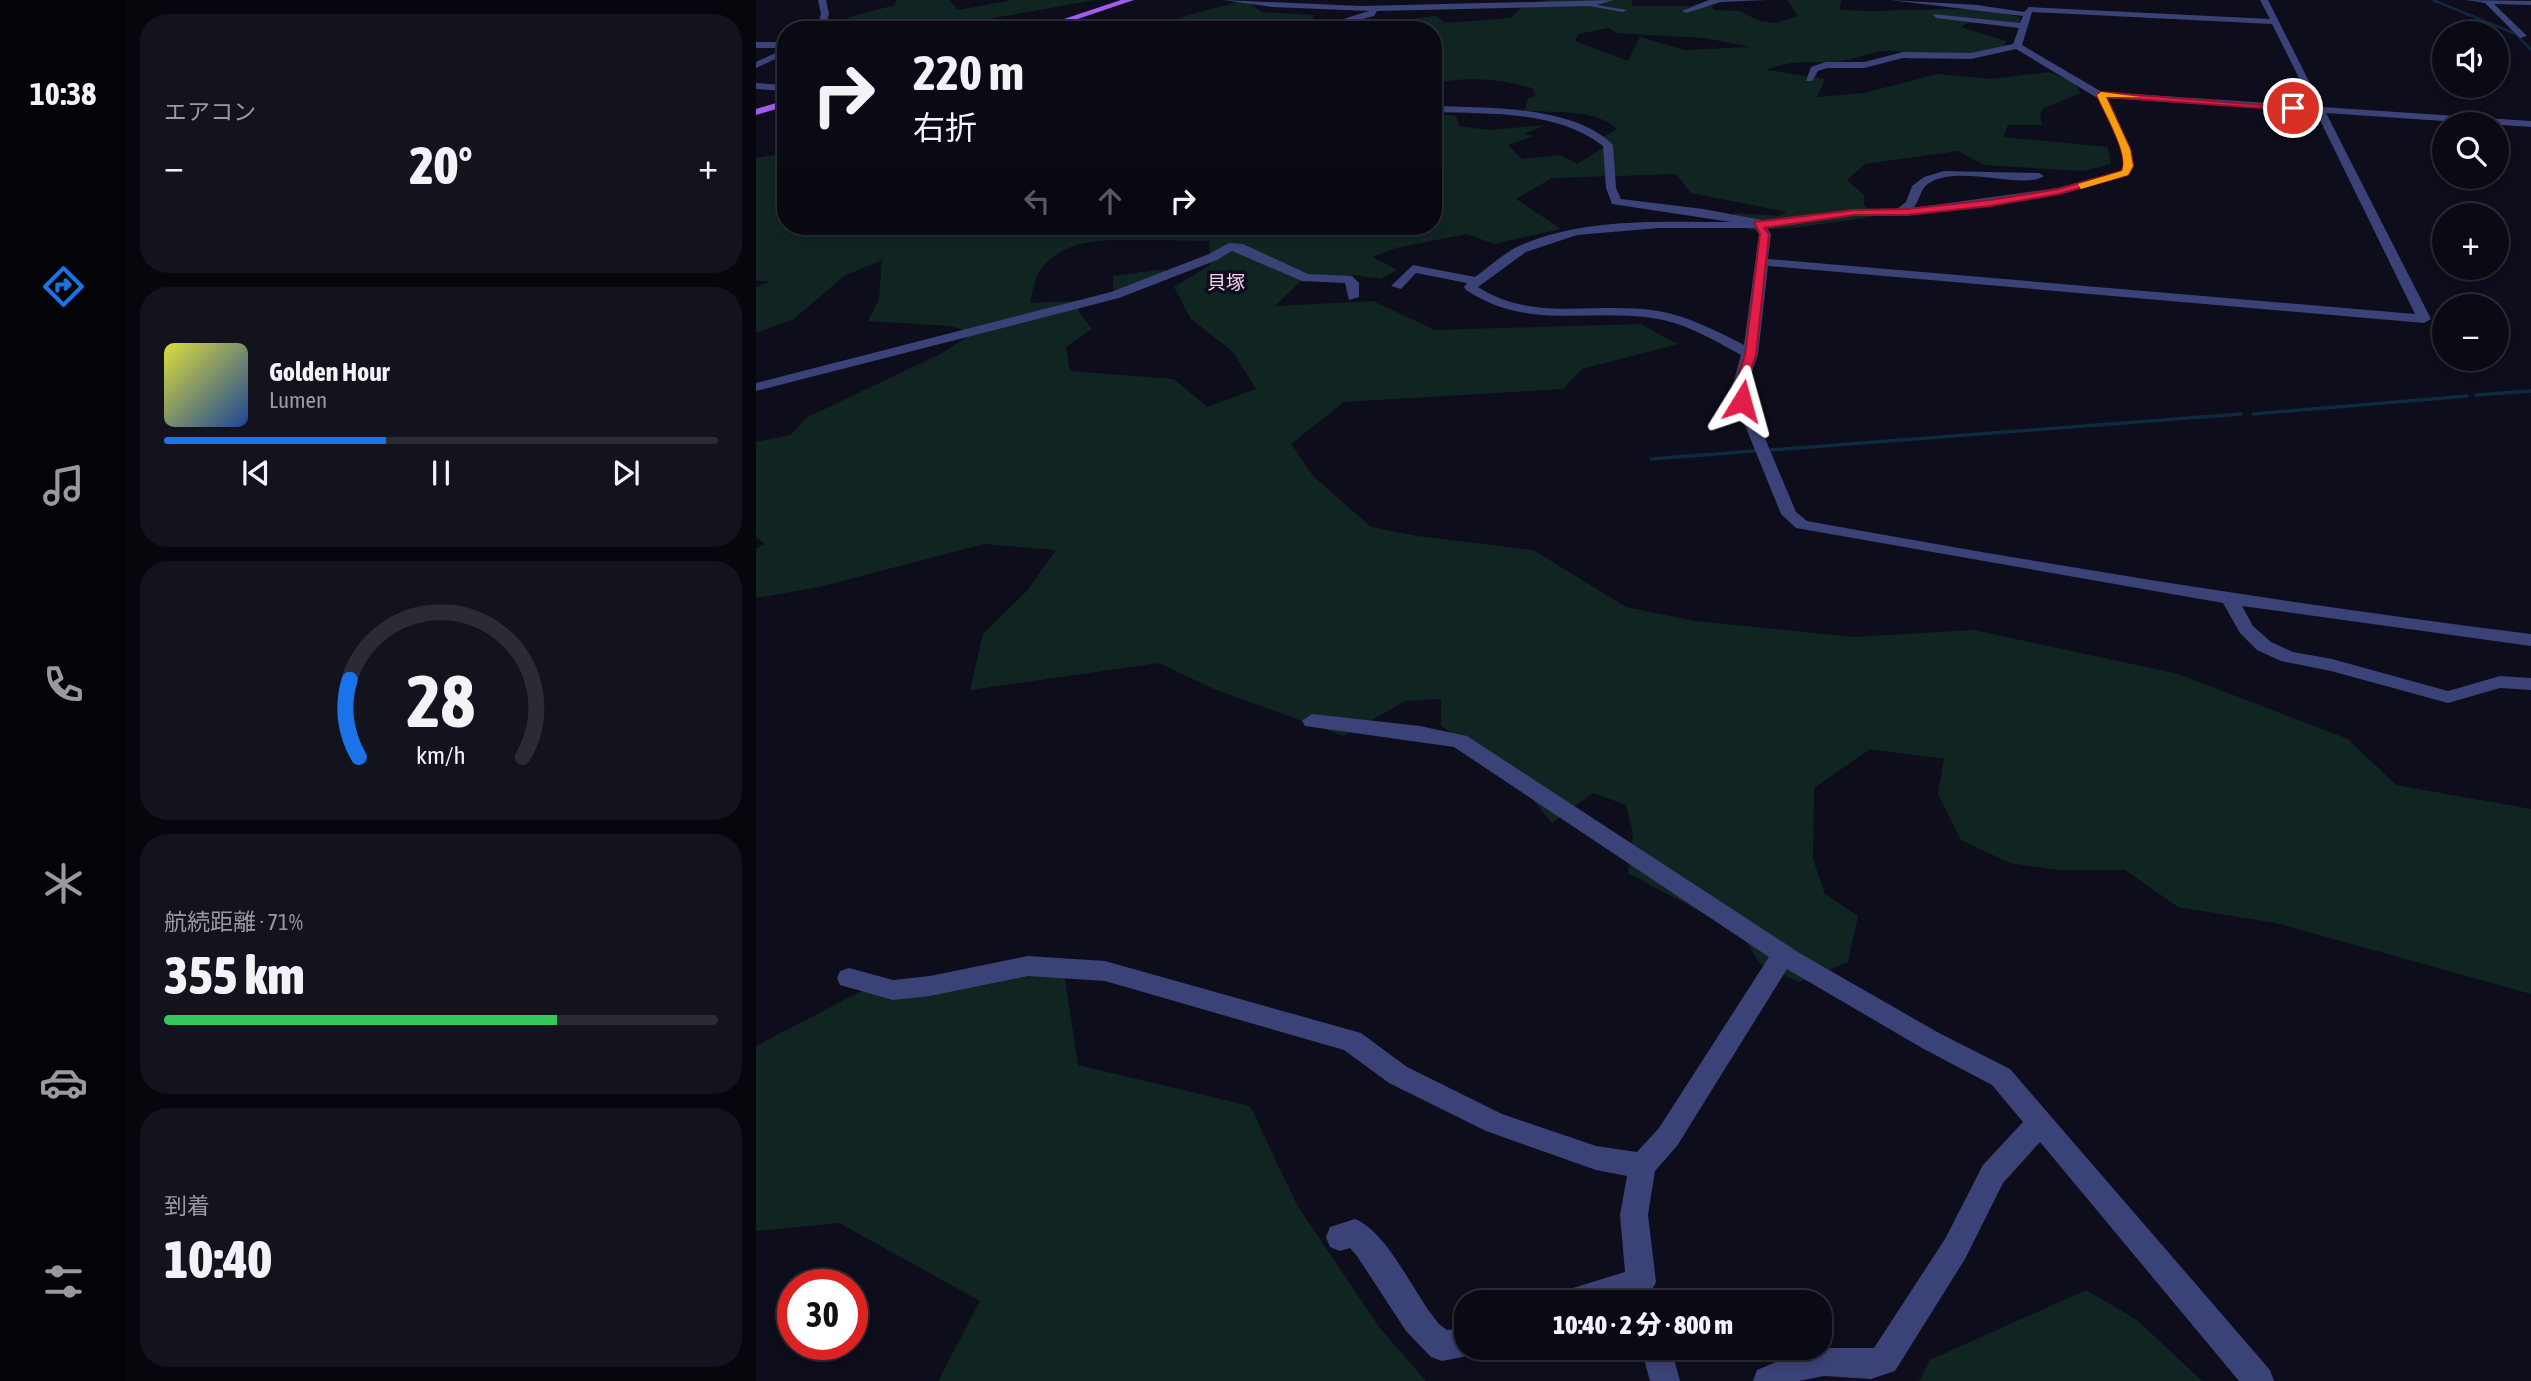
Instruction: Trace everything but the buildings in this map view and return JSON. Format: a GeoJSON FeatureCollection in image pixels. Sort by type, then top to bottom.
{"type":"FeatureCollection","features":[{"type":"Feature","properties":{"kind":"main road"},"geometry":{"type":"LineString","coordinates":[[1064,21],[1130,0]]}},
{"type":"Feature","properties":{"kind":"main road"},"geometry":{"type":"LineString","coordinates":[[756,112],[777,106]]}},
{"type":"Feature","properties":{"kind":"street"},"geometry":{"type":"LineString","coordinates":[[822,0],[825,14],[823,21]]}},
{"type":"Feature","properties":{"kind":"street"},"geometry":{"type":"LineString","coordinates":[[1227,0],[1273,5],[1430,7]]}},
{"type":"Feature","properties":{"kind":"street"},"geometry":{"type":"LineString","coordinates":[[1411,0],[1441,10],[1585,5],[1623,10]]}},
{"type":"Feature","properties":{"kind":"street"},"geometry":{"type":"LineString","coordinates":[[1585,5],[1610,0]]}},
{"type":"Feature","properties":{"kind":"street"},"geometry":{"type":"LineString","coordinates":[[1686,11],[1716,0],[1763,0]]}},
{"type":"Feature","properties":{"kind":"street"},"geometry":{"type":"LineString","coordinates":[[1894,0],[1933,6],[1990,8],[2027,15]]}},
{"type":"Feature","properties":{"kind":"street"},"geometry":{"type":"LineString","coordinates":[[1762,262],[2424,319],[2264,0]]}},
{"type":"Feature","properties":{"kind":"street"},"geometry":{"type":"LineString","coordinates":[[2470,0],[2531,3]]}},
{"type":"Feature","properties":{"kind":"street"},"geometry":{"type":"LineString","coordinates":[[2487,0],[2523,36]]}},
{"type":"Feature","properties":{"kind":"street"},"geometry":{"type":"LineString","coordinates":[[1347,21],[1371,14],[1374,8]]}},
{"type":"Feature","properties":{"kind":"street"},"geometry":{"type":"LineString","coordinates":[[2017,46],[2029,9],[2276,22]]}},
{"type":"Feature","properties":{"kind":"street"},"geometry":{"type":"LineString","coordinates":[[1923,15],[2022,26]]}},
{"type":"Feature","properties":{"kind":"street"},"geometry":{"type":"LineString","coordinates":[[756,45],[777,45]]}},
{"type":"Feature","properties":{"kind":"street"},"geometry":{"type":"LineString","coordinates":[[1809,79],[1814,69],[1826,65],[1864,65],[1903,55],[1971,56],[2017,46],[2101,95],[2531,124]]}},
{"type":"Feature","properties":{"kind":"street"},"geometry":{"type":"LineString","coordinates":[[756,65],[777,55]]}},
{"type":"Feature","properties":{"kind":"street"},"geometry":{"type":"LineString","coordinates":[[756,86],[777,87]]}},
{"type":"Feature","properties":{"kind":"street"},"geometry":{"type":"LineString","coordinates":[[1751,355],[1690,325],[1655,315],[1555,314],[1496,304],[1470,287],[1522,249],[1576,232],[1659,225],[1773,225],[1854,212],[1900,212],[2013,200],[2069,189],[2125,173],[2129,166],[2126,149],[2101,95]]}},
{"type":"Feature","properties":{"kind":"street"},"geometry":{"type":"LineString","coordinates":[[1442,109],[1490,111],[1571,125],[1595,134],[1608,145],[1611,188],[1616,202],[1703,212],[1758,224],[1765,234],[1751,355],[1738,391],[1789,514],[1802,525],[2107,581],[2464,634],[2531,640]]}},
{"type":"Feature","properties":{"kind":"street"},"geometry":{"type":"LineString","coordinates":[[1900,212],[1912,204],[1912,195],[1925,180],[1935,176],[1989,172],[2039,176]]}},
{"type":"Feature","properties":{"kind":"street"},"geometry":{"type":"LineString","coordinates":[[756,387],[1115,295],[1213,257],[1229,247],[1239,247],[1306,278],[1349,279],[1353,283],[1353,297]]}},
{"type":"Feature","properties":{"kind":"street"},"geometry":{"type":"LineString","coordinates":[[1397,286],[1413,269],[1475,281]]}},
{"type":"Feature","properties":{"kind":"street"},"geometry":{"type":"LineString","coordinates":[[2229,598],[2246,629],[2264,646],[2288,657],[2332,665],[2448,697],[2500,682],[2531,684]]}},
{"type":"Feature","properties":{"kind":"street"},"geometry":{"type":"LineString","coordinates":[[1311,721],[1420,733],[1460,741],[1784,954],[1947,1051],[2001,1077],[2259,1381]]}},
{"type":"Feature","properties":{"kind":"street"},"geometry":{"type":"LineString","coordinates":[[1644,1290],[1634,1215],[1642,1166],[1668,1137],[1784,954]]}},
{"type":"Feature","properties":{"kind":"street"},"geometry":{"type":"LineString","coordinates":[[849,978],[893,989],[930,986],[1028,966],[1105,971],[1352,1041],[1398,1075],[1495,1123],[1596,1158],[1642,1166]]}},
{"type":"Feature","properties":{"kind":"street"},"geometry":{"type":"LineString","coordinates":[[1768,1381],[1781,1372],[1821,1361],[1876,1365],[1884,1360],[1955,1250],[1993,1174],[2040,1123]]}},
{"type":"Feature","properties":{"kind":"street"},"geometry":{"type":"LineString","coordinates":[[1340,1237],[1355,1233],[1373,1249],[1422,1331],[1442,1346],[1454,1344]]}},
{"type":"Feature","properties":{"kind":"street"},"geometry":{"type":"LineString","coordinates":[[1659,1360],[1665,1381]]}},
{"type":"Feature","properties":{"kind":"green space"},"geometry":{"type":"Polygon","coordinates":[[[896,0],[949,0],[958,10],[1012,0],[1095,0],[982,21],[859,21],[846,18],[895,5],[896,0]]]}},
{"type":"Feature","properties":{"kind":"green space"},"geometry":{"type":"Polygon","coordinates":[[[1245,0],[1262,12],[1314,15],[1312,21],[1175,21],[1245,0]]]}},
{"type":"Feature","properties":{"kind":"green space"},"geometry":{"type":"Polygon","coordinates":[[[1550,0],[1633,0],[1631,6],[1691,6],[1708,1],[1714,10],[1740,11],[1759,21],[1776,23],[1798,16],[1787,0],[1842,0],[1839,9],[1857,11],[1961,9],[2007,13],[2021,19],[2018,24],[1967,23],[1961,27],[2006,41],[2002,52],[1909,59],[1905,52],[1881,51],[1837,62],[1788,64],[1767,70],[1825,79],[1817,97],[1864,93],[1937,74],[1992,79],[2049,72],[2073,82],[2081,93],[2042,109],[2042,125],[2008,125],[2003,137],[2108,147],[2111,164],[2083,171],[1984,165],[1958,151],[1865,164],[1847,180],[1864,195],[1864,205],[1877,216],[1794,228],[1750,230],[1729,220],[1734,213],[1779,216],[1787,212],[1691,193],[1676,174],[1552,178],[1516,199],[1561,229],[1494,244],[1467,234],[1396,248],[1372,257],[1397,270],[1381,279],[1355,275],[1300,282],[1275,306],[1373,301],[1435,330],[1640,324],[1678,344],[1582,369],[1563,389],[1344,402],[1291,444],[1313,476],[1371,527],[1417,536],[1533,550],[1626,607],[1695,621],[1854,637],[1974,630],[2178,674],[2348,739],[2396,785],[2531,809],[2531,994],[2276,923],[2178,907],[2125,870],[2057,870],[2010,863],[1961,840],[1938,794],[1944,759],[1870,749],[1814,788],[1813,859],[1825,894],[1858,916],[1848,962],[1799,982],[1760,964],[1742,934],[1628,873],[1633,833],[1626,805],[1593,793],[1552,823],[1504,764],[1441,726],[1441,699],[1405,701],[1344,736],[1214,689],[1159,663],[970,690],[983,634],[1026,592],[1056,550],[984,544],[819,587],[756,598],[756,549],[765,544],[756,537],[756,442],[791,435],[806,418],[940,354],[969,336],[967,331],[950,326],[868,321],[879,299],[882,260],[844,276],[794,319],[756,333],[756,287],[770,281],[756,281],[756,158],[777,154],[777,235],[1442,235],[1442,114],[1456,116],[1459,126],[1489,130],[1545,125],[1524,134],[1534,136],[1508,145],[1522,159],[1560,155],[1577,164],[1605,147],[1598,140],[1617,129],[1608,122],[1586,115],[1524,111],[1528,99],[1536,95],[1532,88],[1470,79],[1442,82],[1442,21],[1404,21],[1436,16],[1445,23],[1511,18],[1523,7],[1550,0]],[[1609,28],[1578,34],[1575,41],[1628,61],[1640,37],[1685,50],[1751,47],[1705,38],[1616,33],[1609,28]],[[1107,240],[1077,245],[1050,259],[1034,283],[1030,303],[1077,301],[1079,312],[1092,329],[1066,347],[1070,371],[1174,379],[1207,407],[1256,389],[1233,352],[1191,319],[1174,287],[1210,265],[1209,241],[1107,240]]]}},
{"type":"Feature","properties":{"kind":"green space"},"geometry":{"type":"Polygon","coordinates":[[[1166,269],[1160,282],[1113,290],[1113,276],[1166,269]]]}},
{"type":"Feature","properties":{"kind":"green space"},"geometry":{"type":"Polygon","coordinates":[[[1064,973],[1078,1065],[1250,1106],[1297,1205],[1379,1327],[1426,1381],[938,1381],[980,1301],[839,1223],[756,1231],[756,1046],[869,987],[1064,973]]]}},
{"type":"Feature","properties":{"kind":"green space"},"geometry":{"type":"Polygon","coordinates":[[[2086,1290],[2137,1320],[2202,1381],[1919,1381],[1930,1360],[2086,1290]]]}},
{"type":"Feature","properties":{"kind":"waterway"},"geometry":{"type":"LineString","coordinates":[[2433,0],[2516,34],[2531,50]]}},
{"type":"Feature","properties":{"kind":"waterway"},"geometry":{"type":"LineString","coordinates":[[2476,395],[2531,391]]}},
{"type":"Feature","properties":{"kind":"waterway"},"geometry":{"type":"LineString","coordinates":[[2253,414],[2467,396]]}},
{"type":"Feature","properties":{"kind":"waterway"},"geometry":{"type":"LineString","coordinates":[[1771,450],[2241,414]]}},
{"type":"Feature","properties":{"kind":"waterway"},"geometry":{"type":"LineString","coordinates":[[1651,459],[1754,451]]}},
{"type":"Feature","properties":{"kind":"slow traffic"},"geometry":{"type":"LineString","coordinates":[[2081,186],[2125,173],[2129,166],[2126,149],[2101,95],[2136,97]]}},
{"type":"Feature","properties":{"kind":"district","name":"貝塚"},"geometry":{"type":"Point","coordinates":[1226,282]}},
{"type":"Feature","properties":{"kind":"route"},"geometry":{"type":"LineString","coordinates":[[1742,401],[1738,391],[1751,355],[1765,234],[1758,224],[1798,222],[1854,212],[1907,212],[2013,200],[2098,182],[2125,173],[2129,166],[2126,149],[2101,95],[2293,108]]}}]}
